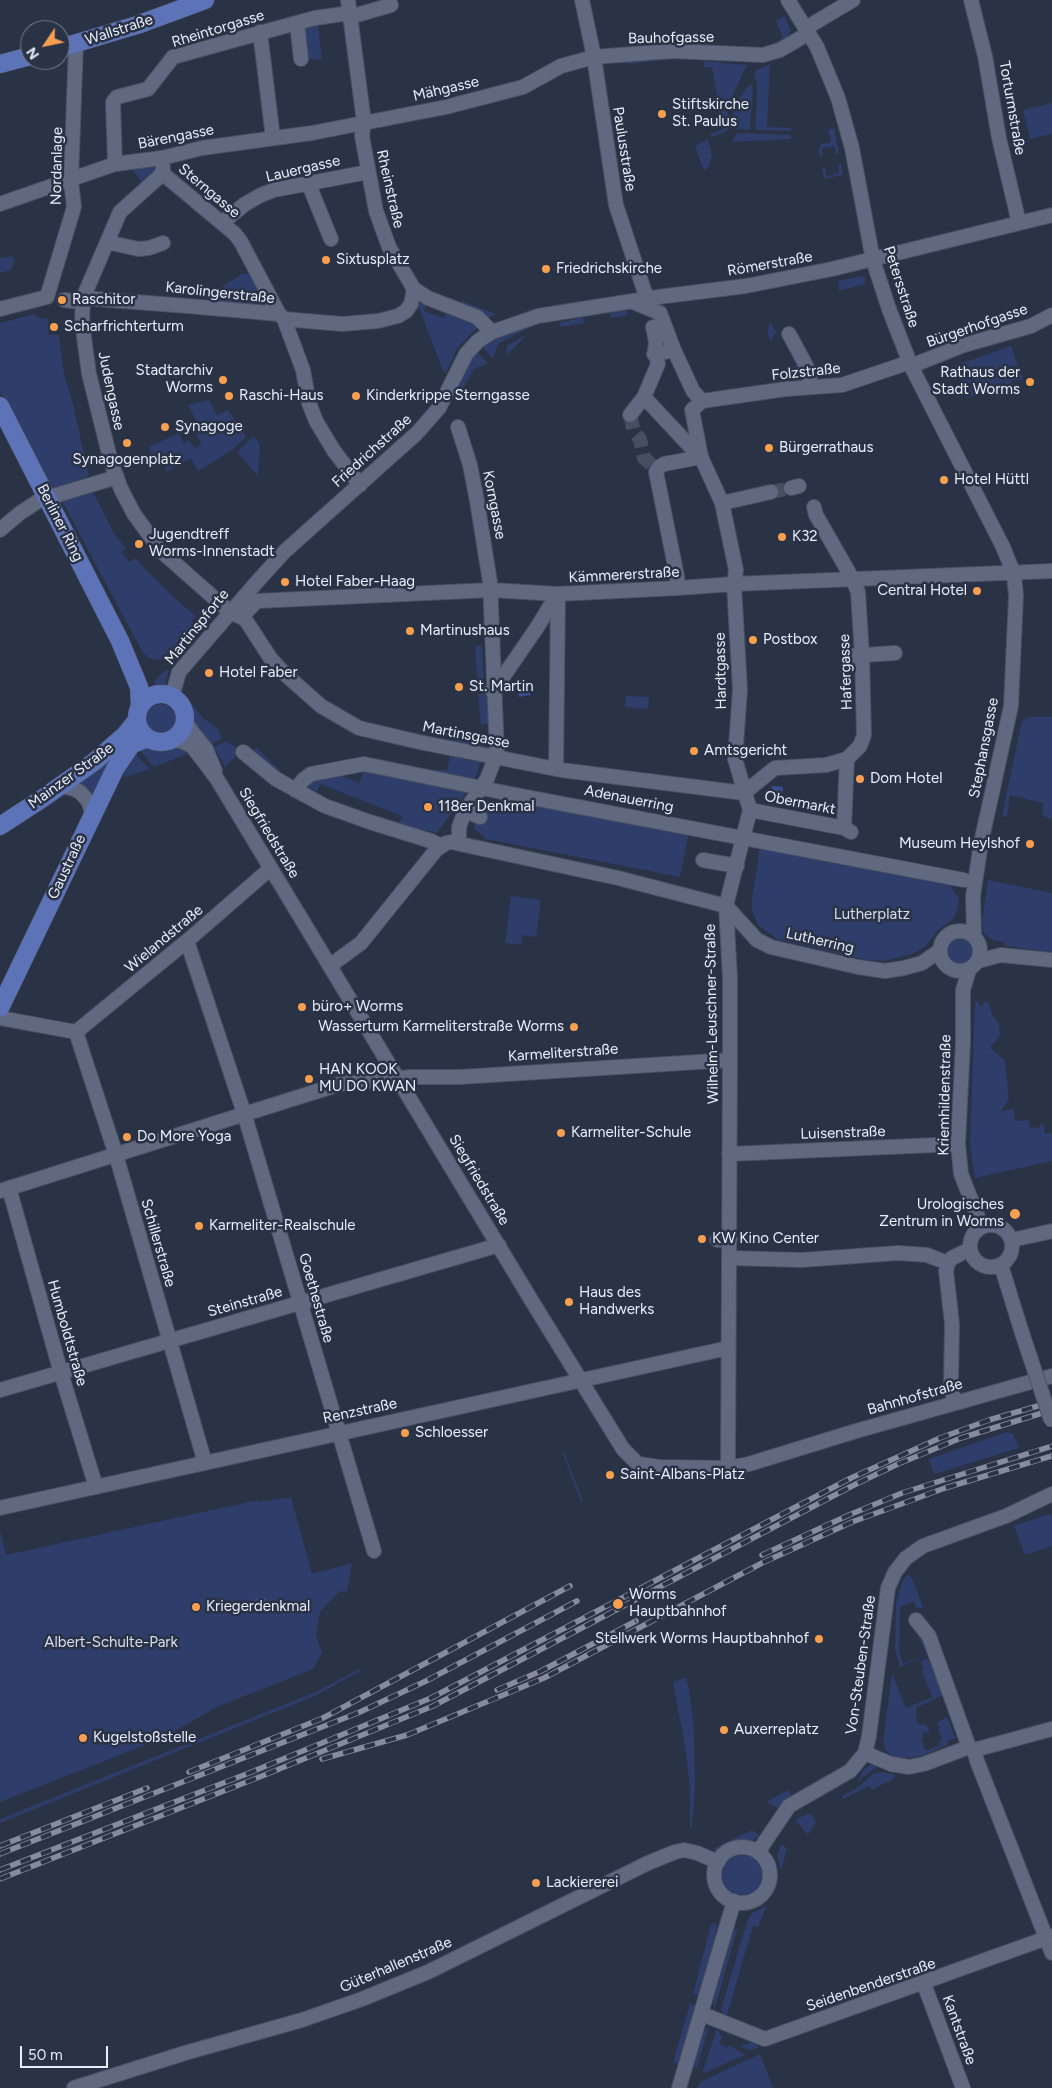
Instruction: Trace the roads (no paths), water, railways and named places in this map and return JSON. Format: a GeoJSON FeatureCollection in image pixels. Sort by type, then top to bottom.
{"type":"FeatureCollection","features":[{"type":"Feature","properties":{"kind":"main road","name":"Wallstraße"},"geometry":{"type":"LineString","coordinates":[[70,45],[137,25],[205,0]]}},
{"type":"Feature","properties":{"kind":"main road"},"geometry":{"type":"LineString","coordinates":[[0,64],[20,59]]}},
{"type":"Feature","properties":{"kind":"main road","name":"Berliner Ring"},"geometry":{"type":"LineString","coordinates":[[0,406],[120,641],[138,687],[138,713]]}},
{"type":"Feature","properties":{"kind":"main road","name":"Berliner Ring"},"geometry":{"type":"LineString","coordinates":[[120,641],[165,695]]}},
{"type":"Feature","properties":{"kind":"main road"},"geometry":{"type":"LineString","coordinates":[[165,695],[182,706],[186,720],[181,732],[172,740],[160,742],[148,738],[141,732],[138,713],[150,697],[165,695]]}},
{"type":"Feature","properties":{"kind":"main road","name":"Mainzer Straße"},"geometry":{"type":"LineString","coordinates":[[0,826],[61,786],[111,748],[125,735],[138,713]]}},
{"type":"Feature","properties":{"kind":"main road","name":"Gaustraße"},"geometry":{"type":"LineString","coordinates":[[0,1008],[92,814],[125,752],[132,744],[148,738]]}},
{"type":"Feature","properties":{"kind":"street","name":"Paulusstraße"},"geometry":{"type":"LineString","coordinates":[[582,0],[594,57],[616,205],[651,317]]}},
{"type":"Feature","properties":{"kind":"street","name":"Petersstraße"},"geometry":{"type":"LineString","coordinates":[[788,0],[807,30],[830,74],[846,122],[874,260],[889,309],[911,364],[1004,550],[1014,574]]}},
{"type":"Feature","properties":{"kind":"street","name":"Bauhofgasse"},"geometry":{"type":"LineString","coordinates":[[533,82],[561,66],[594,57],[672,51],[763,55],[780,50],[853,0]]}},
{"type":"Feature","properties":{"kind":"street","name":"Torturmstraße"},"geometry":{"type":"LineString","coordinates":[[971,0],[986,56],[998,131],[1019,223]]}},
{"type":"Feature","properties":{"kind":"street","name":"Rheintorgasse"},"geometry":{"type":"LineString","coordinates":[[115,164],[113,102],[117,97],[148,89],[173,57],[260,32],[349,10],[391,6]]}},
{"type":"Feature","properties":{"kind":"street","name":"Rheinstraße"},"geometry":{"type":"LineString","coordinates":[[349,10],[364,122],[362,136],[368,172],[381,229],[395,261],[414,289],[428,298],[477,317],[492,332]]}},
{"type":"Feature","properties":{"kind":"street"},"geometry":{"type":"LineString","coordinates":[[297,23],[301,59]]}},
{"type":"Feature","properties":{"kind":"street"},"geometry":{"type":"LineString","coordinates":[[260,32],[272,138]]}},
{"type":"Feature","properties":{"kind":"street","name":"Nordanlage"},"geometry":{"type":"LineString","coordinates":[[57,299],[74,206],[71,181],[69,70]]}},
{"type":"Feature","properties":{"kind":"street","name":"Mähgasse"},"geometry":{"type":"LineString","coordinates":[[364,122],[446,107],[523,87],[533,82]]}},
{"type":"Feature","properties":{"kind":"street","name":"Bärengasse"},"geometry":{"type":"LineString","coordinates":[[0,204],[71,181],[115,164],[162,158],[202,148],[312,133],[364,122]]}},
{"type":"Feature","properties":{"kind":"street"},"geometry":{"type":"LineString","coordinates":[[162,158],[162,173]]}},
{"type":"Feature","properties":{"kind":"street","name":"Lauergasse"},"geometry":{"type":"LineString","coordinates":[[223,222],[245,204],[274,190],[309,185],[368,172]]}},
{"type":"Feature","properties":{"kind":"street","name":"Sterngasse"},"geometry":{"type":"LineString","coordinates":[[162,173],[223,222],[241,242],[281,317],[303,370],[309,403],[316,421],[334,451],[360,485]]}},
{"type":"Feature","properties":{"kind":"street","name":"Judengasse"},"geometry":{"type":"LineString","coordinates":[[162,173],[156,181],[120,212],[83,298],[82,322],[89,374],[117,477],[134,514],[159,548],[186,575],[236,614]]}},
{"type":"Feature","properties":{"kind":"street"},"geometry":{"type":"LineString","coordinates":[[309,185],[331,239]]}},
{"type":"Feature","properties":{"kind":"street","name":"Römerstraße"},"geometry":{"type":"LineString","coordinates":[[492,332],[538,316],[630,301],[651,317],[760,283],[874,260],[1052,215]]}},
{"type":"Feature","properties":{"kind":"street"},"geometry":{"type":"LineString","coordinates":[[107,242],[138,249],[164,243]]}},
{"type":"Feature","properties":{"kind":"street","name":"Karolingerstraße"},"geometry":{"type":"LineString","coordinates":[[57,299],[74,301],[83,298],[281,317],[324,324],[378,321],[398,316],[406,311],[411,304],[414,289]]}},
{"type":"Feature","properties":{"kind":"street"},"geometry":{"type":"LineString","coordinates":[[0,309],[57,299]]}},
{"type":"Feature","properties":{"kind":"street"},"geometry":{"type":"LineString","coordinates":[[630,415],[644,397],[658,364],[661,353],[660,313],[651,317],[661,353],[702,401],[692,410],[701,457]]}},
{"type":"Feature","properties":{"kind":"street","name":"Bürgerhofgasse"},"geometry":{"type":"LineString","coordinates":[[911,364],[964,345],[1031,326],[1052,315]]}},
{"type":"Feature","properties":{"kind":"street","name":"Friedrichstraße"},"geometry":{"type":"LineString","coordinates":[[256,583],[284,552],[418,433],[434,415],[447,394],[466,354],[478,341],[492,332]]}},
{"type":"Feature","properties":{"kind":"street"},"geometry":{"type":"LineString","coordinates":[[789,334],[808,370],[811,387]]}},
{"type":"Feature","properties":{"kind":"street","name":"Folzstraße"},"geometry":{"type":"LineString","coordinates":[[702,401],[786,389],[851,383],[911,364]]}},
{"type":"Feature","properties":{"kind":"street"},"geometry":{"type":"LineString","coordinates":[[644,397],[701,457]]}},
{"type":"Feature","properties":{"kind":"street","name":"Korngasse"},"geometry":{"type":"LineString","coordinates":[[458,427],[470,465],[491,590],[491,690],[498,754],[496,758]]}},
{"type":"Feature","properties":{"kind":"street"},"geometry":{"type":"LineString","coordinates":[[678,588],[655,468],[664,464],[701,457]]}},
{"type":"Feature","properties":{"kind":"street","name":"Hardtgasse"},"geometry":{"type":"LineString","coordinates":[[701,457],[722,503],[736,570],[734,584],[740,690],[735,759]]}},
{"type":"Feature","properties":{"kind":"street"},"geometry":{"type":"LineString","coordinates":[[0,530],[33,504],[117,477]]}},
{"type":"Feature","properties":{"kind":"street"},"geometry":{"type":"LineString","coordinates":[[722,503],[772,492]]}},
{"type":"Feature","properties":{"kind":"street","name":"Hafergasse"},"geometry":{"type":"LineString","coordinates":[[814,507],[816,515],[858,592],[856,655],[864,735],[860,746],[847,759]]}},
{"type":"Feature","properties":{"kind":"street","name":"Kämmererstraße"},"geometry":{"type":"LineString","coordinates":[[236,614],[257,601],[491,590],[558,594],[852,578],[1014,574],[1052,571]]}},
{"type":"Feature","properties":{"kind":"street","name":"Stephansgasse"},"geometry":{"type":"LineString","coordinates":[[957,964],[980,954],[976,940],[973,896],[981,843],[1011,706],[1016,592],[1014,574]]}},
{"type":"Feature","properties":{"kind":"street","name":"Martinspforte"},"geometry":{"type":"LineString","coordinates":[[165,695],[179,672],[236,614],[256,583]]}},
{"type":"Feature","properties":{"kind":"street"},"geometry":{"type":"LineString","coordinates":[[491,690],[530,629],[558,594]]}},
{"type":"Feature","properties":{"kind":"street"},"geometry":{"type":"LineString","coordinates":[[556,769],[558,594]]}},
{"type":"Feature","properties":{"kind":"street","name":"Martinsgasse"},"geometry":{"type":"LineString","coordinates":[[236,614],[278,667],[321,706],[349,724],[373,733],[556,769],[744,793]]}},
{"type":"Feature","properties":{"kind":"street"},"geometry":{"type":"LineString","coordinates":[[856,655],[895,654]]}},
{"type":"Feature","properties":{"kind":"street","name":"Siegfriedstraße"},"geometry":{"type":"LineString","coordinates":[[186,720],[190,729],[211,758],[217,779]]}},
{"type":"Feature","properties":{"kind":"street","name":"Siegfriedstraße"},"geometry":{"type":"LineString","coordinates":[[172,740],[184,742],[192,746],[217,779],[624,1449],[638,1464],[659,1467],[728,1468],[749,1464],[787,1452]]}},
{"type":"Feature","properties":{"kind":"street"},"geometry":{"type":"LineString","coordinates":[[243,752],[266,772],[325,806],[441,846]]}},
{"type":"Feature","properties":{"kind":"street"},"geometry":{"type":"LineString","coordinates":[[459,842],[459,827],[465,811],[482,788],[496,758]]}},
{"type":"Feature","properties":{"kind":"street","name":"Obermarkt"},"geometry":{"type":"LineString","coordinates":[[735,759],[744,793],[775,768],[825,760],[847,759],[848,830],[750,810]]}},
{"type":"Feature","properties":{"kind":"street","name":"Adenauerring"},"geometry":{"type":"LineString","coordinates":[[295,790],[302,780],[311,774],[364,764],[964,880]]}},
{"type":"Feature","properties":{"kind":"street"},"geometry":{"type":"LineString","coordinates":[[61,786],[80,792],[89,802],[92,814]]}},
{"type":"Feature","properties":{"kind":"street"},"geometry":{"type":"LineString","coordinates":[[744,793],[750,810]]}},
{"type":"Feature","properties":{"kind":"street","name":"Wilhelm-Leuschner-Straße"},"geometry":{"type":"LineString","coordinates":[[728,1468],[730,1258],[724,1239],[729,1154],[730,978],[726,906],[750,810]]}},
{"type":"Feature","properties":{"kind":"street"},"geometry":{"type":"LineString","coordinates":[[465,811],[480,817]]}},
{"type":"Feature","properties":{"kind":"street"},"geometry":{"type":"LineString","coordinates":[[331,965],[361,943],[441,846],[451,842],[459,842],[618,878],[726,906]]}},
{"type":"Feature","properties":{"kind":"street"},"geometry":{"type":"LineString","coordinates":[[704,860],[737,866]]}},
{"type":"Feature","properties":{"kind":"street","name":"Wielandstraße"},"geometry":{"type":"LineString","coordinates":[[76,1032],[188,942],[271,868]]}},
{"type":"Feature","properties":{"kind":"street","name":"Stephansgasse"},"geometry":{"type":"LineString","coordinates":[[958,931],[973,896]]}},
{"type":"Feature","properties":{"kind":"street","name":"Lutherring"},"geometry":{"type":"LineString","coordinates":[[726,906],[757,940],[772,947],[878,970],[904,968],[922,963],[957,964],[1001,955],[1052,960]]}},
{"type":"Feature","properties":{"kind":"street"},"geometry":{"type":"LineString","coordinates":[[957,964],[944,939],[949,934],[958,931]]}},
{"type":"Feature","properties":{"kind":"street","name":"Lutherring"},"geometry":{"type":"LineString","coordinates":[[958,931],[968,932],[976,940],[1001,955]]}},
{"type":"Feature","properties":{"kind":"street","name":"Goethestraße"},"geometry":{"type":"LineString","coordinates":[[188,942],[244,1113],[374,1551]]}},
{"type":"Feature","properties":{"kind":"street","name":"Kriemhildenstraße"},"geometry":{"type":"LineString","coordinates":[[957,964],[963,990],[963,1042],[958,1144],[961,1174],[982,1227]]}},
{"type":"Feature","properties":{"kind":"street"},"geometry":{"type":"LineString","coordinates":[[0,1018],[76,1032]]}},
{"type":"Feature","properties":{"kind":"street","name":"Schillerstraße"},"geometry":{"type":"LineString","coordinates":[[76,1032],[116,1155],[205,1464]]}},
{"type":"Feature","properties":{"kind":"street","name":"Karmeliterstraße"},"geometry":{"type":"LineString","coordinates":[[5,1189],[340,1084],[730,1060]]}},
{"type":"Feature","properties":{"kind":"street","name":"Luisenstraße"},"geometry":{"type":"LineString","coordinates":[[729,1154],[958,1144]]}},
{"type":"Feature","properties":{"kind":"street","name":"Humboldtstraße"},"geometry":{"type":"LineString","coordinates":[[5,1189],[96,1487]]}},
{"type":"Feature","properties":{"kind":"street"},"geometry":{"type":"LineString","coordinates":[[991,1225],[998,1226],[1008,1232],[1012,1240],[1011,1254],[1001,1265],[993,1267],[983,1266],[974,1259],[970,1249],[974,1234],[982,1227],[991,1225]]}},
{"type":"Feature","properties":{"kind":"street"},"geometry":{"type":"LineString","coordinates":[[1012,1240],[1052,1231]]}},
{"type":"Feature","properties":{"kind":"street","name":"Steinstraße"},"geometry":{"type":"LineString","coordinates":[[0,1390],[499,1244]]}},
{"type":"Feature","properties":{"kind":"street"},"geometry":{"type":"LineString","coordinates":[[954,1403],[951,1382],[952,1324],[946,1271],[948,1263],[956,1255],[970,1249]]}},
{"type":"Feature","properties":{"kind":"street"},"geometry":{"type":"LineString","coordinates":[[730,1258],[801,1260],[898,1253],[927,1255],[948,1263]]}},
{"type":"Feature","properties":{"kind":"street"},"geometry":{"type":"LineString","coordinates":[[1001,1265],[1052,1422]]}},
{"type":"Feature","properties":{"kind":"street","name":"Renzstraße"},"geometry":{"type":"LineString","coordinates":[[0,1508],[205,1464],[338,1432],[728,1348]]}},
{"type":"Feature","properties":{"kind":"street","name":"Bahnhofstraße"},"geometry":{"type":"LineString","coordinates":[[787,1452],[1052,1376]]}},
{"type":"Feature","properties":{"kind":"street"},"geometry":{"type":"LineString","coordinates":[[1006,1516],[1052,1494]]}},
{"type":"Feature","properties":{"kind":"street"},"geometry":{"type":"LineString","coordinates":[[1006,1516],[1052,1505]]}},
{"type":"Feature","properties":{"kind":"street","name":"Von-Steuben-Straße"},"geometry":{"type":"LineString","coordinates":[[758,1852],[789,1806],[850,1771],[865,1753],[869,1736],[888,1588],[895,1572],[906,1558],[923,1546],[1006,1516]]}},
{"type":"Feature","properties":{"kind":"street"},"geometry":{"type":"LineString","coordinates":[[916,1620],[928,1636],[1049,1938],[1052,1953]]}},
{"type":"Feature","properties":{"kind":"street"},"geometry":{"type":"LineString","coordinates":[[865,1753],[892,1764],[909,1767],[972,1748],[1052,1729]]}},
{"type":"Feature","properties":{"kind":"street"},"geometry":{"type":"LineString","coordinates":[[737,1848],[748,1848],[758,1852],[765,1859],[769,1868],[770,1879],[766,1889],[755,1900],[744,1902],[734,1901],[725,1896],[718,1888],[715,1872],[718,1862],[728,1851],[737,1848]]}},
{"type":"Feature","properties":{"kind":"street","name":"Güterhallenstraße"},"geometry":{"type":"LineString","coordinates":[[74,2088],[108,2083],[186,2053],[302,2020],[362,1999],[428,1972],[648,1863],[675,1852],[684,1850],[697,1853],[718,1862]]}},
{"type":"Feature","properties":{"kind":"street"},"geometry":{"type":"LineString","coordinates":[[679,2088],[734,1901]]}},
{"type":"Feature","properties":{"kind":"street","name":"Seidenbenderstraße"},"geometry":{"type":"LineString","coordinates":[[702,2014],[765,2039],[1049,1938]]}},
{"type":"Feature","properties":{"kind":"street","name":"Kantstraße"},"geometry":{"type":"LineString","coordinates":[[924,1984],[963,2088]]}},
{"type":"Feature","properties":{"kind":"tunnel"},"geometry":{"type":"LineString","coordinates":[[630,415],[634,432],[640,439],[644,458],[653,466]]}},
{"type":"Feature","properties":{"kind":"tunnel"},"geometry":{"type":"LineString","coordinates":[[771,492],[791,488]]}},
{"type":"Feature","properties":{"kind":"railway"},"geometry":{"type":"LineString","coordinates":[[0,1870],[249,1773],[431,1698],[851,1478],[940,1438],[989,1420],[1052,1402]]}},
{"type":"Feature","properties":{"kind":"railway"},"geometry":{"type":"LineString","coordinates":[[0,1879],[267,1774],[433,1706],[854,1485],[898,1464],[961,1438],[1052,1410]]}},
{"type":"Feature","properties":{"kind":"railway"},"geometry":{"type":"LineString","coordinates":[[762,1555],[902,1493],[1052,1446]]}},
{"type":"Feature","properties":{"kind":"railway"},"geometry":{"type":"LineString","coordinates":[[322,1759],[407,1735],[544,1678],[762,1563],[852,1522],[945,1488],[1052,1456]]}},
{"type":"Feature","properties":{"kind":"railway"},"geometry":{"type":"LineString","coordinates":[[189,1772],[323,1718],[570,1586]]}},
{"type":"Feature","properties":{"kind":"railway"},"geometry":{"type":"LineString","coordinates":[[0,1854],[360,1712],[426,1681],[577,1601]]}},
{"type":"Feature","properties":{"kind":"railway"},"geometry":{"type":"LineString","coordinates":[[497,1690],[541,1671],[636,1621]]}},
{"type":"Feature","properties":{"kind":"railway"},"geometry":{"type":"LineString","coordinates":[[0,1846],[147,1788]]}},
{"type":"Feature","properties":{"kind":"place","name":"Stiftskirche St. Paulus"},"geometry":{"type":"Point","coordinates":[662,114]}},
{"type":"Feature","properties":{"kind":"place","name":"Sixtusplatz"},"geometry":{"type":"Point","coordinates":[326,260]}},
{"type":"Feature","properties":{"kind":"place","name":"Friedrichskirche"},"geometry":{"type":"Point","coordinates":[546,269]}},
{"type":"Feature","properties":{"kind":"place","name":"Raschitor"},"geometry":{"type":"Point","coordinates":[62,300]}},
{"type":"Feature","properties":{"kind":"place","name":"Scharfrichterturm"},"geometry":{"type":"Point","coordinates":[54,327]}},
{"type":"Feature","properties":{"kind":"place","name":"Stadtarchiv Worms"},"geometry":{"type":"Point","coordinates":[223,380]}},
{"type":"Feature","properties":{"kind":"place","name":"Rathaus der Stadt Worms"},"geometry":{"type":"Point","coordinates":[1030,382]}},
{"type":"Feature","properties":{"kind":"place","name":"Raschi-Haus"},"geometry":{"type":"Point","coordinates":[229,396]}},
{"type":"Feature","properties":{"kind":"place","name":"Kinderkrippe Sterngasse"},"geometry":{"type":"Point","coordinates":[356,396]}},
{"type":"Feature","properties":{"kind":"place","name":"Synagoge"},"geometry":{"type":"Point","coordinates":[165,427]}},
{"type":"Feature","properties":{"kind":"place","name":"Synagogenplatz"},"geometry":{"type":"Point","coordinates":[127,443]}},
{"type":"Feature","properties":{"kind":"place","name":"Bürgerrathaus"},"geometry":{"type":"Point","coordinates":[769,448]}},
{"type":"Feature","properties":{"kind":"place","name":"Hotel Hüttl"},"geometry":{"type":"Point","coordinates":[944,480]}},
{"type":"Feature","properties":{"kind":"place","name":"K32"},"geometry":{"type":"Point","coordinates":[782,537]}},
{"type":"Feature","properties":{"kind":"place","name":"Jugendtreff Worms-Innenstadt"},"geometry":{"type":"Point","coordinates":[139,544]}},
{"type":"Feature","properties":{"kind":"place","name":"Hotel Faber-Haag"},"geometry":{"type":"Point","coordinates":[285,582]}},
{"type":"Feature","properties":{"kind":"place","name":"Central Hotel"},"geometry":{"type":"Point","coordinates":[977,591]}},
{"type":"Feature","properties":{"kind":"place","name":"Martinushaus"},"geometry":{"type":"Point","coordinates":[410,631]}},
{"type":"Feature","properties":{"kind":"place","name":"Postbox"},"geometry":{"type":"Point","coordinates":[753,640]}},
{"type":"Feature","properties":{"kind":"place","name":"Hotel Faber"},"geometry":{"type":"Point","coordinates":[209,673]}},
{"type":"Feature","properties":{"kind":"place","name":"St. Martin"},"geometry":{"type":"Point","coordinates":[459,687]}},
{"type":"Feature","properties":{"kind":"place","name":"Amtsgericht"},"geometry":{"type":"Point","coordinates":[694,751]}},
{"type":"Feature","properties":{"kind":"place","name":"Dom Hotel"},"geometry":{"type":"Point","coordinates":[860,779]}},
{"type":"Feature","properties":{"kind":"place","name":"118er Denkmal"},"geometry":{"type":"Point","coordinates":[428,807]}},
{"type":"Feature","properties":{"kind":"place","name":"Museum Heylshof"},"geometry":{"type":"Point","coordinates":[1030,844]}},
{"type":"Feature","properties":{"kind":"place","name":"büro+ Worms"},"geometry":{"type":"Point","coordinates":[302,1007]}},
{"type":"Feature","properties":{"kind":"place","name":"Wasserturm Karmeliterstraße Worms"},"geometry":{"type":"Point","coordinates":[574,1027]}},
{"type":"Feature","properties":{"kind":"place","name":"HAN KOOK MU DO KWAN"},"geometry":{"type":"Point","coordinates":[309,1079]}},
{"type":"Feature","properties":{"kind":"place","name":"Karmeliter-Schule"},"geometry":{"type":"Point","coordinates":[561,1133]}},
{"type":"Feature","properties":{"kind":"place","name":"Do More Yoga"},"geometry":{"type":"Point","coordinates":[127,1137]}},
{"type":"Feature","properties":{"kind":"place","name":"Urologisches Zentrum in Worms"},"geometry":{"type":"Point","coordinates":[1015,1214]}},
{"type":"Feature","properties":{"kind":"place","name":"Karmeliter-Realschule"},"geometry":{"type":"Point","coordinates":[199,1226]}},
{"type":"Feature","properties":{"kind":"place","name":"KW Kino Center"},"geometry":{"type":"Point","coordinates":[702,1239]}},
{"type":"Feature","properties":{"kind":"place","name":"Haus des Handwerks"},"geometry":{"type":"Point","coordinates":[569,1302]}},
{"type":"Feature","properties":{"kind":"place","name":"Schloesser"},"geometry":{"type":"Point","coordinates":[405,1433]}},
{"type":"Feature","properties":{"kind":"place","name":"Saint-Albans-Platz"},"geometry":{"type":"Point","coordinates":[610,1475]}},
{"type":"Feature","properties":{"kind":"place","name":"Worms Hauptbahnhof"},"geometry":{"type":"Point","coordinates":[618,1604]}},
{"type":"Feature","properties":{"kind":"place","name":"Kriegerdenkmal"},"geometry":{"type":"Point","coordinates":[196,1607]}},
{"type":"Feature","properties":{"kind":"place","name":"Stellwerk Worms Hauptbahnhof"},"geometry":{"type":"Point","coordinates":[819,1639]}},
{"type":"Feature","properties":{"kind":"place","name":"Auxerreplatz"},"geometry":{"type":"Point","coordinates":[724,1730]}},
{"type":"Feature","properties":{"kind":"place","name":"Kugelstoßstelle"},"geometry":{"type":"Point","coordinates":[83,1738]}},
{"type":"Feature","properties":{"kind":"place","name":"Lackiererei"},"geometry":{"type":"Point","coordinates":[536,1883]}},
{"type":"Feature","properties":{"kind":"park label","name":"Lutherplatz"},"geometry":{"type":"Point","coordinates":[872,915]}},
{"type":"Feature","properties":{"kind":"park label","name":"Albert-Schulte-Park"},"geometry":{"type":"Point","coordinates":[111,1643]}}]}
